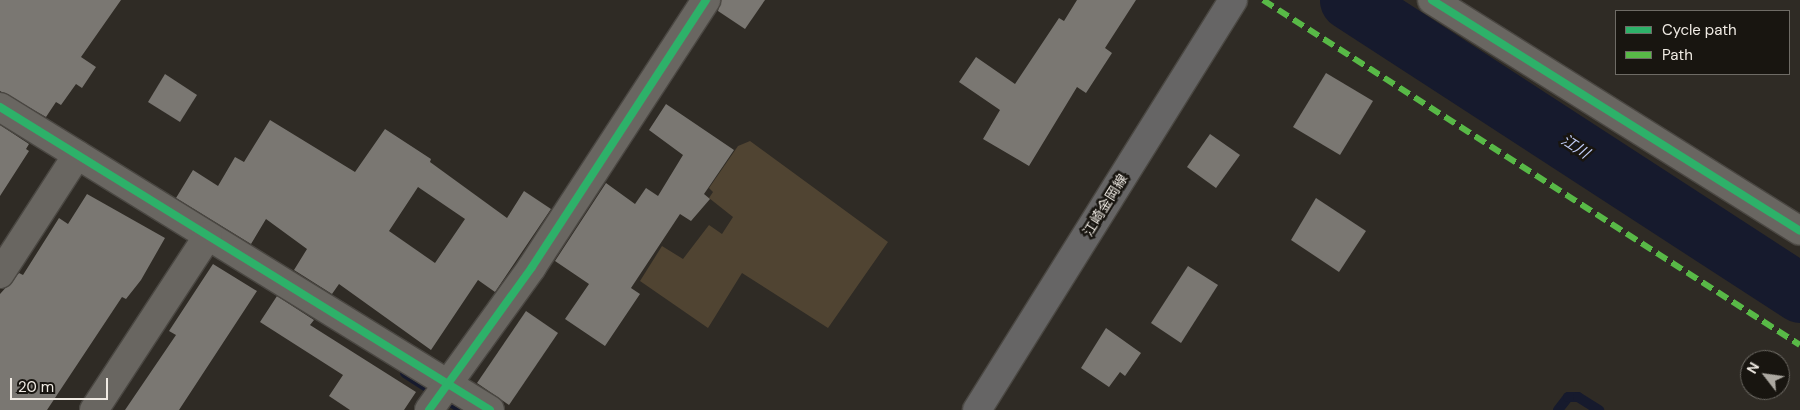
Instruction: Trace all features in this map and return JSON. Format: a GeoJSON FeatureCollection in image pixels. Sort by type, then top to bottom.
{"type":"FeatureCollection","features":[{"type":"Feature","properties":{"kind":"main road","name":"江崎金岡線"},"geometry":{"type":"LineString","coordinates":[[977,410],[1233,0]]}},
{"type":"Feature","properties":{"kind":"street"},"geometry":{"type":"LineString","coordinates":[[429,410],[532,267],[706,0]]}},
{"type":"Feature","properties":{"kind":"street"},"geometry":{"type":"LineString","coordinates":[[1432,0],[1800,231]]}},
{"type":"Feature","properties":{"kind":"street"},"geometry":{"type":"LineString","coordinates":[[0,107],[73,161],[204,242],[449,384],[490,410]]}},
{"type":"Feature","properties":{"kind":"street"},"geometry":{"type":"LineString","coordinates":[[0,274],[73,161]]}},
{"type":"Feature","properties":{"kind":"street"},"geometry":{"type":"LineString","coordinates":[[94,410],[204,242]]}},
{"type":"Feature","properties":{"kind":"shaded area"},"geometry":{"type":"Polygon","coordinates":[[[750,141],[888,242],[828,328],[742,273],[708,328],[640,281],[662,246],[683,259],[709,225],[722,234],[733,217],[709,198],[713,192],[709,188],[738,146],[750,141]]]}},
{"type":"Feature","properties":{"kind":"building"},"geometry":{"type":"Polygon","coordinates":[[[0,0],[121,0],[81,57],[96,67],[82,88],[76,84],[61,105],[56,102],[46,117],[0,91],[0,0]]]}},
{"type":"Feature","properties":{"kind":"building"},"geometry":{"type":"Polygon","coordinates":[[[721,0],[765,0],[745,29],[718,11],[721,0]]]}},
{"type":"Feature","properties":{"kind":"building"},"geometry":{"type":"Polygon","coordinates":[[[1077,0],[1136,0],[1105,48],[1112,53],[1086,93],[1077,87],[1029,166],[983,139],[1000,110],[959,82],[976,57],[1015,84],[1059,18],[1064,21],[1077,0]]]}},
{"type":"Feature","properties":{"kind":"building"},"geometry":{"type":"Polygon","coordinates":[[[1326,73],[1373,101],[1340,155],[1293,127],[1326,73]]]}},
{"type":"Feature","properties":{"kind":"building"},"geometry":{"type":"Polygon","coordinates":[[[165,74],[197,95],[180,122],[148,102],[165,74]]]}},
{"type":"Feature","properties":{"kind":"building"},"geometry":{"type":"Polygon","coordinates":[[[666,104],[734,150],[704,194],[710,199],[691,221],[680,214],[631,288],[640,294],[605,346],[565,319],[589,284],[555,261],[606,183],[635,204],[646,188],[658,196],[683,155],[649,130],[666,104]]]}},
{"type":"Feature","properties":{"kind":"building"},"geometry":{"type":"Polygon","coordinates":[[[270,120],[355,172],[385,129],[431,159],[430,162],[507,218],[524,191],[551,209],[495,292],[478,280],[431,350],[339,284],[332,294],[294,270],[307,249],[266,219],[251,244],[176,198],[193,170],[218,186],[235,157],[244,162],[270,120]],[[418,187],[389,231],[435,263],[465,219],[418,187]]]}},
{"type":"Feature","properties":{"kind":"building"},"geometry":{"type":"Polygon","coordinates":[[[0,125],[29,144],[26,149],[29,151],[0,196],[0,125]]]}},
{"type":"Feature","properties":{"kind":"building"},"geometry":{"type":"Polygon","coordinates":[[[1210,134],[1240,155],[1216,188],[1187,167],[1210,134]]]}},
{"type":"Feature","properties":{"kind":"building"},"geometry":{"type":"Polygon","coordinates":[[[87,194],[165,238],[141,280],[126,299],[122,297],[47,410],[0,410],[0,294],[19,273],[23,275],[59,218],[68,224],[87,194]]]}},
{"type":"Feature","properties":{"kind":"building"},"geometry":{"type":"Polygon","coordinates":[[[1316,198],[1366,231],[1339,272],[1291,240],[1316,198]]]}},
{"type":"Feature","properties":{"kind":"building"},"geometry":{"type":"Polygon","coordinates":[[[213,264],[257,291],[179,410],[125,410],[176,335],[169,331],[213,264]]]}},
{"type":"Feature","properties":{"kind":"building"},"geometry":{"type":"Polygon","coordinates":[[[1188,266],[1218,285],[1181,343],[1151,323],[1188,266]]]}},
{"type":"Feature","properties":{"kind":"building"},"geometry":{"type":"Polygon","coordinates":[[[277,296],[314,320],[310,325],[416,392],[404,410],[350,410],[329,396],[343,375],[260,322],[277,296]]]}},
{"type":"Feature","properties":{"kind":"building"},"geometry":{"type":"Polygon","coordinates":[[[526,311],[558,333],[509,405],[477,383],[526,311]]]}},
{"type":"Feature","properties":{"kind":"building"},"geometry":{"type":"Polygon","coordinates":[[[1106,328],[1141,353],[1125,376],[1120,372],[1109,387],[1081,368],[1106,328]]]}},
{"type":"Feature","properties":{"kind":"waterway","name":"江川"},"geometry":{"type":"LineString","coordinates":[[1349,0],[1800,293]]}},
{"type":"Feature","properties":{"kind":"waterway"},"geometry":{"type":"LineString","coordinates":[[405,373],[425,386]]}},
{"type":"Feature","properties":{"kind":"waterway"},"geometry":{"type":"LineString","coordinates":[[1558,410],[1568,397],[1578,397],[1599,410]]}},
{"type":"Feature","properties":{"kind":"waterway"},"geometry":{"type":"LineString","coordinates":[[448,400],[463,410]]}},
{"type":"Feature","properties":{"kind":"marked path"},"geometry":{"type":"LineString","coordinates":[[1263,0],[1800,345]]}},
{"type":"Feature","properties":{"kind":"cycle path"},"geometry":{"type":"LineString","coordinates":[[429,410],[532,267],[706,0]]}},
{"type":"Feature","properties":{"kind":"cycle path"},"geometry":{"type":"LineString","coordinates":[[1432,0],[1800,231]]}},
{"type":"Feature","properties":{"kind":"cycle path"},"geometry":{"type":"LineString","coordinates":[[0,107],[490,410]]}}]}
